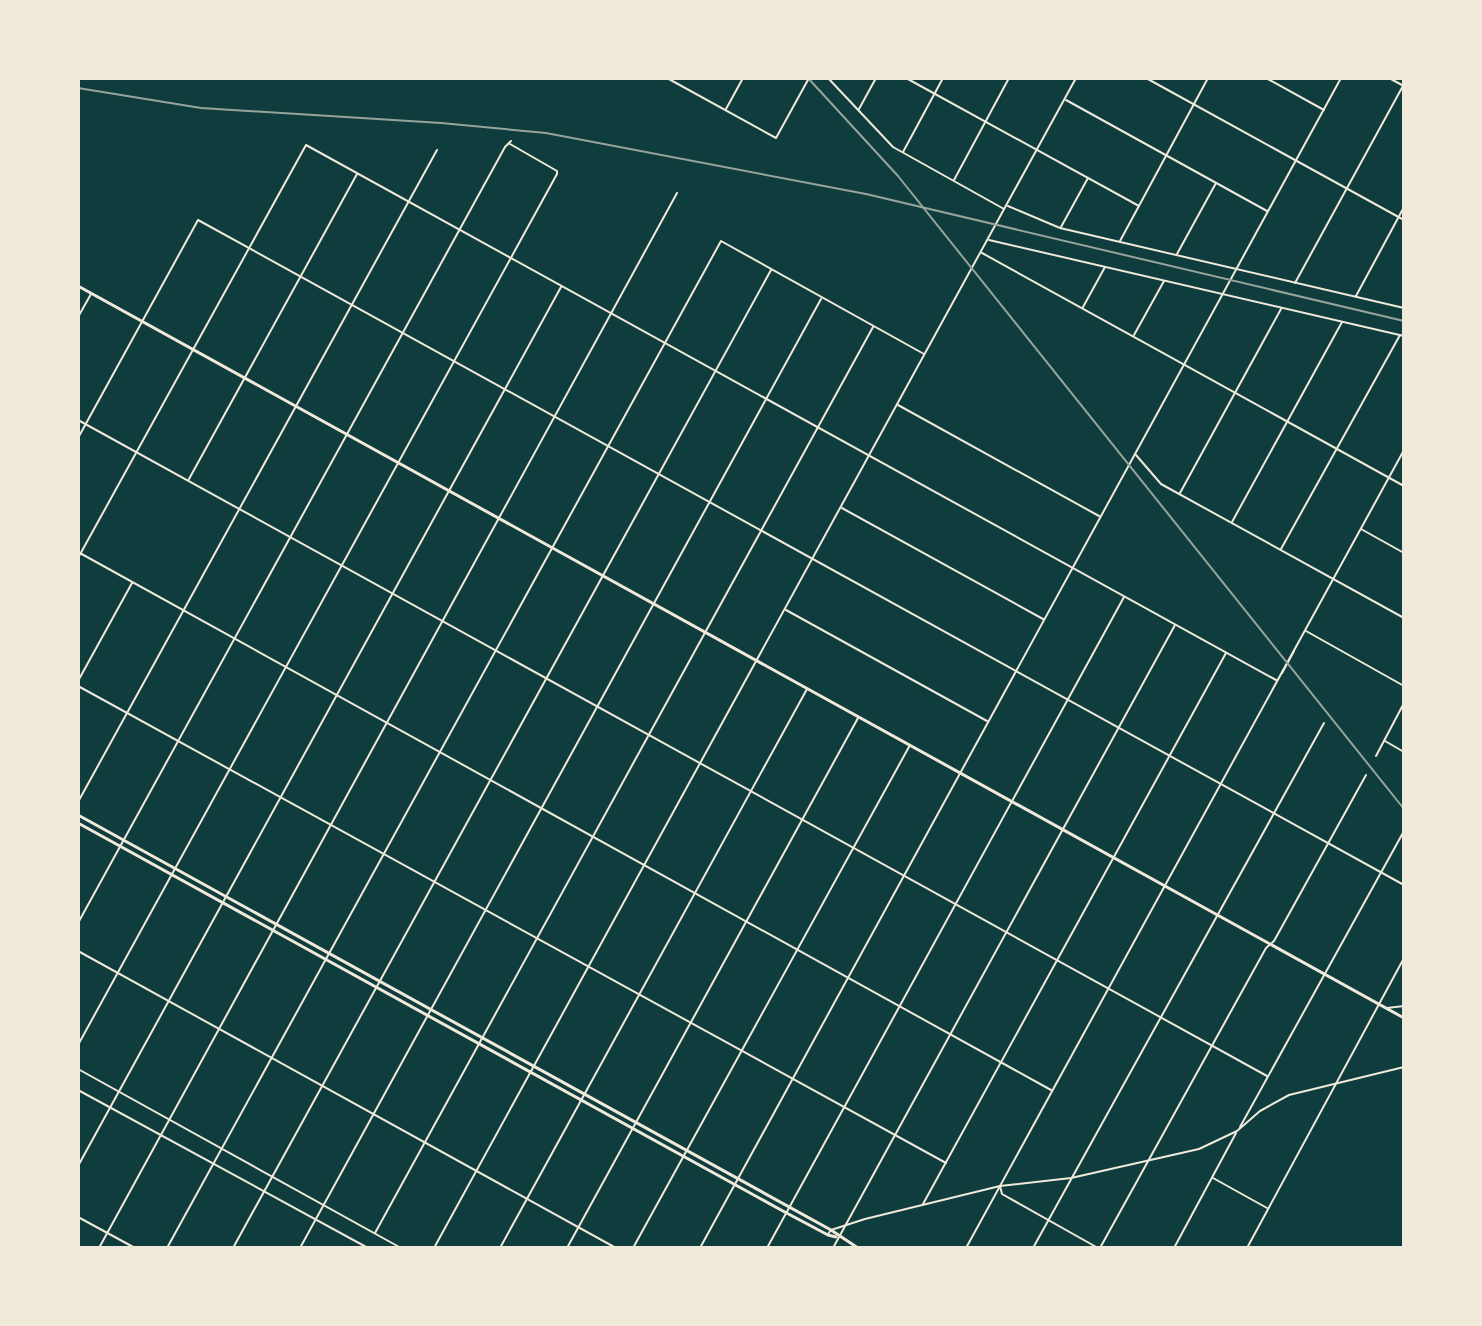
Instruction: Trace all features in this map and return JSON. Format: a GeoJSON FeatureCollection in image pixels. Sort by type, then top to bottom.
{"type":"FeatureCollection","features":[{"type":"Feature","properties":{"kind":"main road"},"geometry":{"type":"LineString","coordinates":[[78,286],[1404,1018]]}},
{"type":"Feature","properties":{"kind":"main road"},"geometry":{"type":"LineString","coordinates":[[78,815],[738,1178],[858,1248]]}},
{"type":"Feature","properties":{"kind":"main road"},"geometry":{"type":"LineString","coordinates":[[78,823],[786,1213],[828,1235],[839,1237]]}},
{"type":"Feature","properties":{"kind":"street"},"geometry":{"type":"LineString","coordinates":[[667,78],[776,138],[809,78]]}},
{"type":"Feature","properties":{"kind":"street"},"geometry":{"type":"LineString","coordinates":[[725,110],[743,78]]}},
{"type":"Feature","properties":{"kind":"street"},"geometry":{"type":"LineString","coordinates":[[828,78],[893,147],[1005,209]]}},
{"type":"Feature","properties":{"kind":"street"},"geometry":{"type":"LineString","coordinates":[[858,110],[876,78]]}},
{"type":"Feature","properties":{"kind":"street"},"geometry":{"type":"LineString","coordinates":[[906,78],[1139,206]]}},
{"type":"Feature","properties":{"kind":"street"},"geometry":{"type":"LineString","coordinates":[[902,153],[943,78]]}},
{"type":"Feature","properties":{"kind":"street"},"geometry":{"type":"LineString","coordinates":[[953,181],[1009,78]]}},
{"type":"Feature","properties":{"kind":"street"},"geometry":{"type":"LineString","coordinates":[[434,1248],[1076,78]]}},
{"type":"Feature","properties":{"kind":"street"},"geometry":{"type":"LineString","coordinates":[[1146,78],[1404,220]]}},
{"type":"Feature","properties":{"kind":"street"},"geometry":{"type":"LineString","coordinates":[[1119,242],[1208,78]]}},
{"type":"Feature","properties":{"kind":"street"},"geometry":{"type":"LineString","coordinates":[[1266,78],[1324,110]]}},
{"type":"Feature","properties":{"kind":"street"},"geometry":{"type":"LineString","coordinates":[[700,1248],[1341,78]]}},
{"type":"Feature","properties":{"kind":"street"},"geometry":{"type":"LineString","coordinates":[[1295,283],[1404,85],[1389,78]]}},
{"type":"Feature","properties":{"kind":"street"},"geometry":{"type":"LineString","coordinates":[[1065,100],[1268,212]]}},
{"type":"Feature","properties":{"kind":"street"},"geometry":{"type":"LineString","coordinates":[[78,923],[509,141],[557,171],[78,1045]]}},
{"type":"Feature","properties":{"kind":"street"},"geometry":{"type":"LineString","coordinates":[[78,558],[306,145],[1277,680]]}},
{"type":"Feature","properties":{"kind":"street"},"geometry":{"type":"LineString","coordinates":[[78,802],[437,150]]}},
{"type":"Feature","properties":{"kind":"street"},"geometry":{"type":"LineString","coordinates":[[188,480],[357,174]]}},
{"type":"Feature","properties":{"kind":"street"},"geometry":{"type":"LineString","coordinates":[[1060,228],[1088,178]]}},
{"type":"Feature","properties":{"kind":"street"},"geometry":{"type":"LineString","coordinates":[[1177,255],[1216,183]]}},
{"type":"Feature","properties":{"kind":"street"},"geometry":{"type":"LineString","coordinates":[[99,1248],[677,193]]}},
{"type":"Feature","properties":{"kind":"street"},"geometry":{"type":"LineString","coordinates":[[1007,205],[1060,228],[1404,308]]}},
{"type":"Feature","properties":{"kind":"street"},"geometry":{"type":"LineString","coordinates":[[1355,297],[1404,207]]}},
{"type":"Feature","properties":{"kind":"street"},"geometry":{"type":"LineString","coordinates":[[78,438],[198,220],[1404,885]]}},
{"type":"Feature","properties":{"kind":"street"},"geometry":{"type":"LineString","coordinates":[[988,240],[1402,336],[1281,550]]}},
{"type":"Feature","properties":{"kind":"street"},"geometry":{"type":"LineString","coordinates":[[167,1248],[721,241],[925,354]]}},
{"type":"Feature","properties":{"kind":"street"},"geometry":{"type":"LineString","coordinates":[[981,252],[1404,486]]}},
{"type":"Feature","properties":{"kind":"street"},"geometry":{"type":"LineString","coordinates":[[1083,308],[1106,267]]}},
{"type":"Feature","properties":{"kind":"street"},"geometry":{"type":"LineString","coordinates":[[233,1248],[772,269]]}},
{"type":"Feature","properties":{"kind":"street"},"geometry":{"type":"LineString","coordinates":[[1134,336],[1164,280]]}},
{"type":"Feature","properties":{"kind":"street"},"geometry":{"type":"LineString","coordinates":[[78,1166],[561,287]]}},
{"type":"Feature","properties":{"kind":"street"},"geometry":{"type":"LineString","coordinates":[[78,317],[91,293]]}},
{"type":"Feature","properties":{"kind":"street"},"geometry":{"type":"LineString","coordinates":[[300,1248],[822,297]]}},
{"type":"Feature","properties":{"kind":"street"},"geometry":{"type":"LineString","coordinates":[[1180,494],[1282,308]]}},
{"type":"Feature","properties":{"kind":"street"},"geometry":{"type":"LineString","coordinates":[[1231,523],[1342,322]]}},
{"type":"Feature","properties":{"kind":"street"},"geometry":{"type":"LineString","coordinates":[[375,1233],[874,326]]}},
{"type":"Feature","properties":{"kind":"street"},"geometry":{"type":"LineString","coordinates":[[897,404],[1101,517]]}},
{"type":"Feature","properties":{"kind":"street"},"geometry":{"type":"LineString","coordinates":[[78,420],[1267,1076]]}},
{"type":"Feature","properties":{"kind":"street"},"geometry":{"type":"LineString","coordinates":[[966,1248],[1404,450]]}},
{"type":"Feature","properties":{"kind":"street"},"geometry":{"type":"LineString","coordinates":[[1135,454],[1161,484],[1404,618]]}},
{"type":"Feature","properties":{"kind":"street"},"geometry":{"type":"LineString","coordinates":[[841,507],[1045,620]]}},
{"type":"Feature","properties":{"kind":"street"},"geometry":{"type":"LineString","coordinates":[[1360,529],[1404,553]]}},
{"type":"Feature","properties":{"kind":"street"},"geometry":{"type":"LineString","coordinates":[[79,553],[1052,1091]]}},
{"type":"Feature","properties":{"kind":"street"},"geometry":{"type":"LineString","coordinates":[[133,582],[78,683],[127,713],[946,1163]]}},
{"type":"Feature","properties":{"kind":"street"},"geometry":{"type":"LineString","coordinates":[[767,1248],[1125,596]]}},
{"type":"Feature","properties":{"kind":"street"},"geometry":{"type":"LineString","coordinates":[[785,610],[989,722]]}},
{"type":"Feature","properties":{"kind":"street"},"geometry":{"type":"LineString","coordinates":[[833,1248],[1175,624]]}},
{"type":"Feature","properties":{"kind":"street"},"geometry":{"type":"LineString","coordinates":[[1304,631],[1404,686]]}},
{"type":"Feature","properties":{"kind":"street"},"geometry":{"type":"LineString","coordinates":[[923,1204],[1226,652]]}},
{"type":"Feature","properties":{"kind":"street"},"geometry":{"type":"LineString","coordinates":[[500,1248],[807,689]]}},
{"type":"Feature","properties":{"kind":"street"},"geometry":{"type":"LineString","coordinates":[[1376,756],[1404,703]]}},
{"type":"Feature","properties":{"kind":"street"},"geometry":{"type":"LineString","coordinates":[[567,1248],[859,717]]}},
{"type":"Feature","properties":{"kind":"street"},"geometry":{"type":"LineString","coordinates":[[1033,1248],[1324,723]]}},
{"type":"Feature","properties":{"kind":"street"},"geometry":{"type":"LineString","coordinates":[[1384,741],[1404,752]]}},
{"type":"Feature","properties":{"kind":"street"},"geometry":{"type":"LineString","coordinates":[[633,1248],[910,745]]}},
{"type":"Feature","properties":{"kind":"street"},"geometry":{"type":"LineString","coordinates":[[1000,1186],[1002,1194],[1099,1248],[1366,775]]}},
{"type":"Feature","properties":{"kind":"street"},"geometry":{"type":"LineString","coordinates":[[1174,1248],[1404,831]]}},
{"type":"Feature","properties":{"kind":"street"},"geometry":{"type":"LineString","coordinates":[[78,951],[616,1248]]}},
{"type":"Feature","properties":{"kind":"street"},"geometry":{"type":"LineString","coordinates":[[1247,1248],[1404,958]]}},
{"type":"Feature","properties":{"kind":"street"},"geometry":{"type":"LineString","coordinates":[[1386,1008],[1404,1006]]}},
{"type":"Feature","properties":{"kind":"street"},"geometry":{"type":"LineString","coordinates":[[828,1235],[831,1230],[846,1224],[1000,1186],[1071,1178],[1199,1149],[1237,1131],[1249,1119],[1280,1099],[1404,1067]]}},
{"type":"Feature","properties":{"kind":"street"},"geometry":{"type":"LineString","coordinates":[[78,1069],[401,1248]]}},
{"type":"Feature","properties":{"kind":"street"},"geometry":{"type":"LineString","coordinates":[[78,1090],[367,1248]]}},
{"type":"Feature","properties":{"kind":"street"},"geometry":{"type":"LineString","coordinates":[[1212,1178],[1268,1209]]}},
{"type":"Feature","properties":{"kind":"street"},"geometry":{"type":"LineString","coordinates":[[78,1217],[135,1248]]}},
{"type":"Feature","properties":{"kind":"railway"},"geometry":{"type":"LineString","coordinates":[[808,78],[898,176],[1404,809]]}},
{"type":"Feature","properties":{"kind":"railway"},"geometry":{"type":"LineString","coordinates":[[78,88],[201,108],[546,133],[866,194],[1404,321]]}}]}
